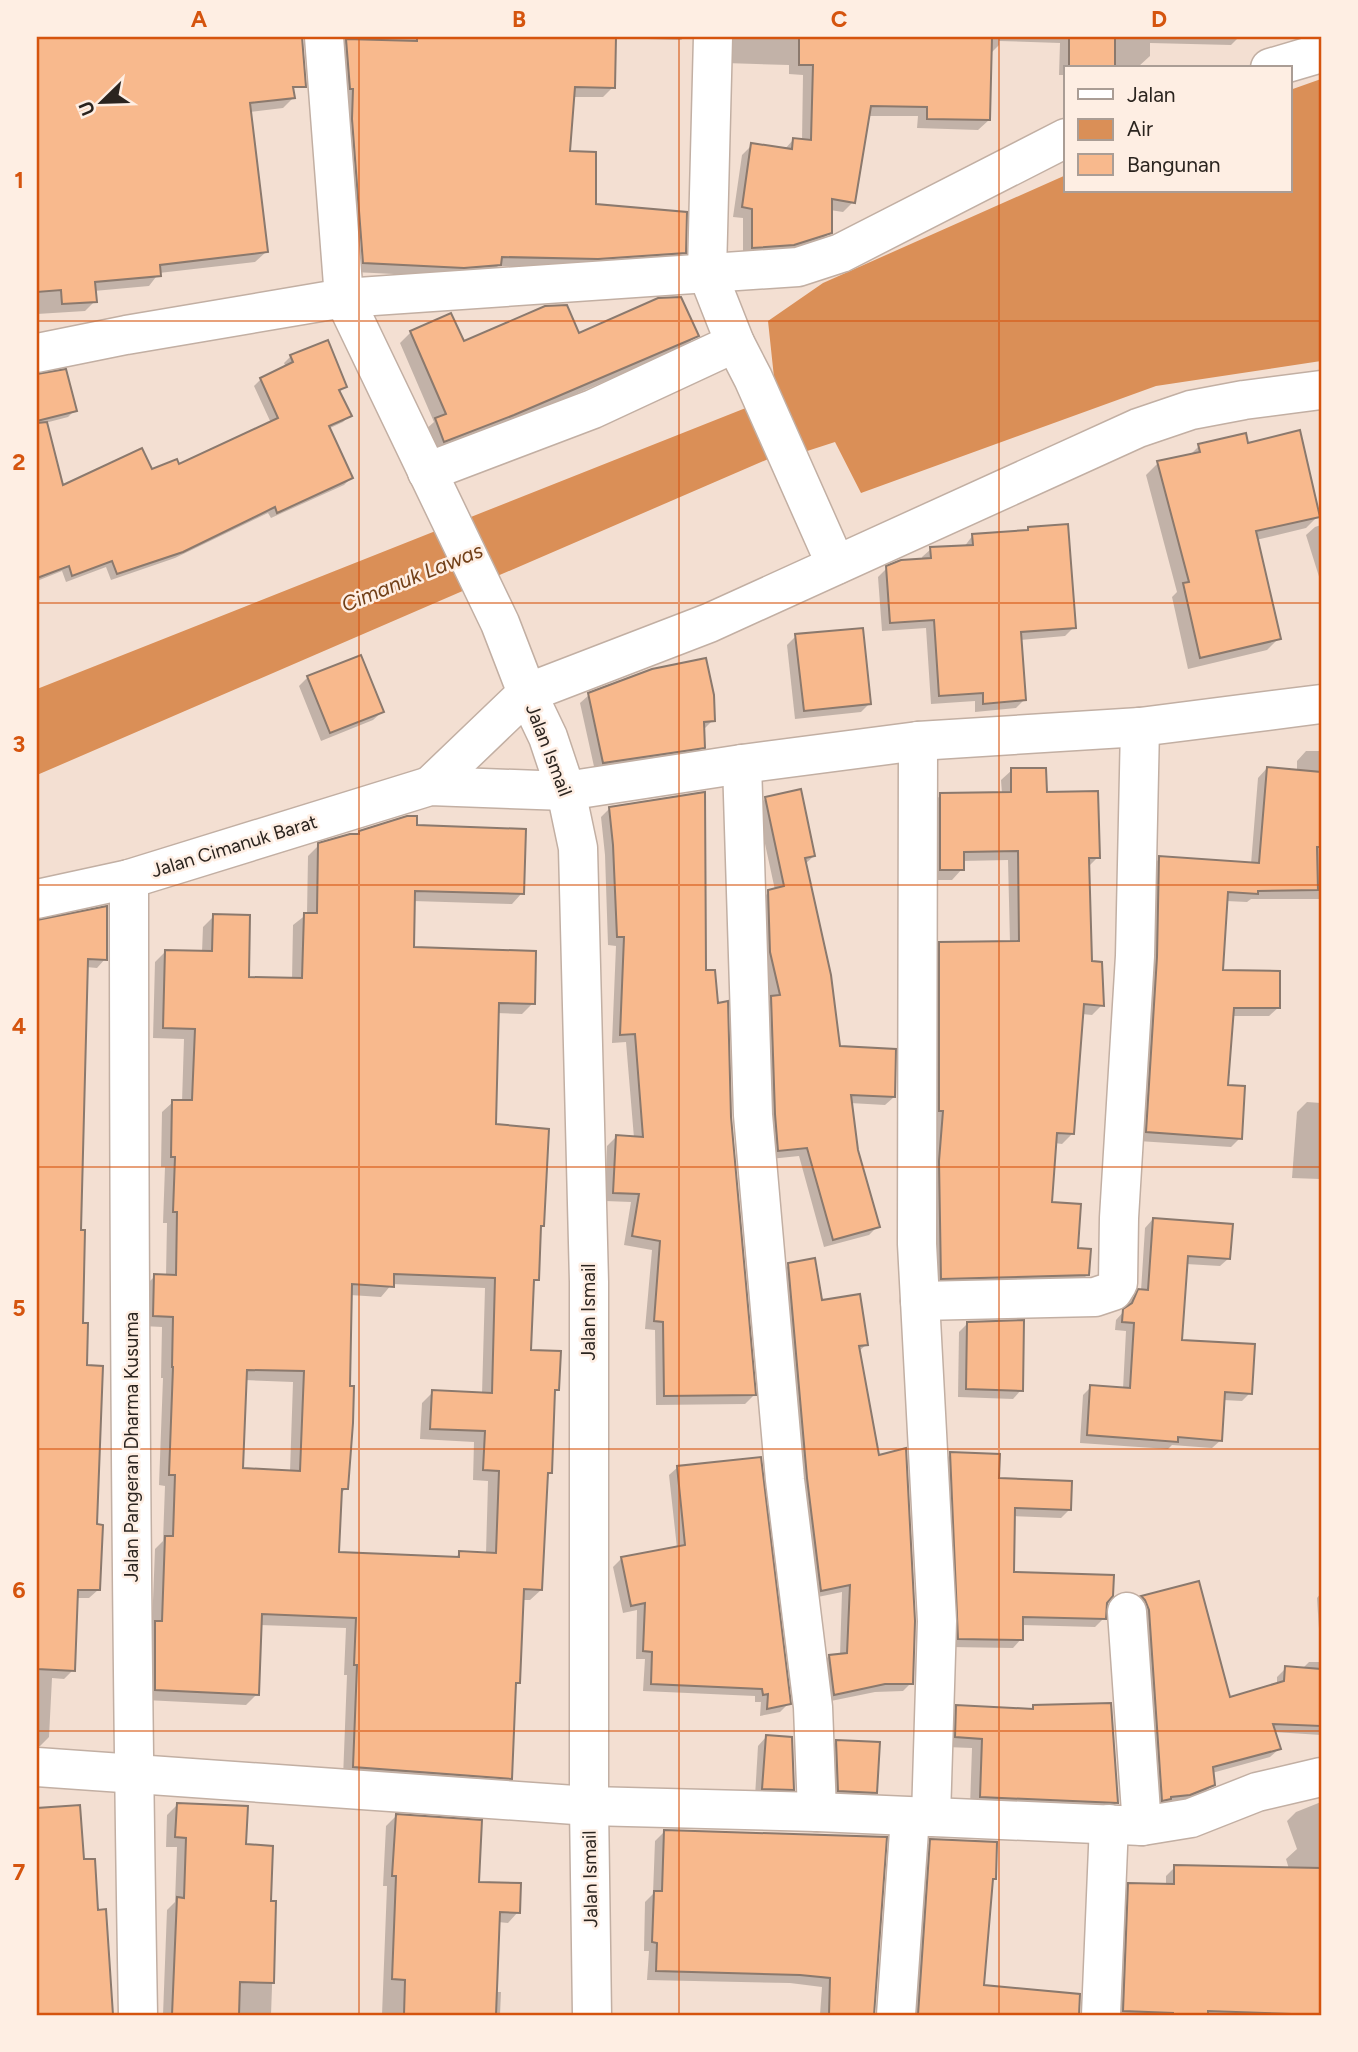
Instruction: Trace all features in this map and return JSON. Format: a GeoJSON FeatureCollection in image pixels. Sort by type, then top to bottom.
{"type":"FeatureCollection","features":[{"type":"Feature","properties":{"kind":"street"},"geometry":{"type":"LineString","coordinates":[[324,37],[344,298]]}},
{"type":"Feature","properties":{"kind":"street"},"geometry":{"type":"LineString","coordinates":[[713,37],[707,272],[735,344],[753,378],[836,565]]}},
{"type":"Feature","properties":{"kind":"street"},"geometry":{"type":"LineString","coordinates":[[1277,66],[1321,54]]}},
{"type":"Feature","properties":{"kind":"street"},"geometry":{"type":"LineString","coordinates":[[37,353],[344,298],[798,267],[841,253],[1064,139]]}},
{"type":"Feature","properties":{"kind":"street","name":"Jalan Ismail"},"geometry":{"type":"LineString","coordinates":[[344,298],[500,623],[527,693],[548,737],[566,791],[578,848],[588,1241],[592,2015]]}},
{"type":"Feature","properties":{"kind":"street"},"geometry":{"type":"LineString","coordinates":[[432,481],[735,344]]}},
{"type":"Feature","properties":{"kind":"street"},"geometry":{"type":"LineString","coordinates":[[430,786],[527,693],[709,623],[1138,428],[1191,410],[1321,390]]}},
{"type":"Feature","properties":{"kind":"street"},"geometry":{"type":"LineString","coordinates":[[430,786],[566,791],[918,741],[1140,727],[1321,704]]}},
{"type":"Feature","properties":{"kind":"street"},"geometry":{"type":"LineString","coordinates":[[920,1301],[1095,1297],[1113,1291],[1118,1283],[1119,1218],[1135,956],[1140,727]]}},
{"type":"Feature","properties":{"kind":"street"},"geometry":{"type":"LineString","coordinates":[[896,2015],[921,1817],[937,1621],[917,1244],[918,741]]}},
{"type":"Feature","properties":{"kind":"street"},"geometry":{"type":"LineString","coordinates":[[742,764],[753,1115],[785,1480],[813,1707],[817,1812]]}},
{"type":"Feature","properties":{"kind":"street","name":"Jalan Cimanuk Barat"},"geometry":{"type":"LineString","coordinates":[[37,899],[129,879],[430,786]]}},
{"type":"Feature","properties":{"kind":"street","name":"Jalan Pangeran Dharma Kusuma"},"geometry":{"type":"LineString","coordinates":[[129,879],[133,1775],[138,2015]]}},
{"type":"Feature","properties":{"kind":"street"},"geometry":{"type":"LineString","coordinates":[[1101,2015],[1125,1825],[1127,1612]]}},
{"type":"Feature","properties":{"kind":"street"},"geometry":{"type":"LineString","coordinates":[[37,1768],[589,1806],[1125,1825],[1191,1818],[1257,1792],[1321,1777]]}},
{"type":"Feature","properties":{"kind":"water","name":"Cimanuk Lawas"},"geometry":{"type":"Polygon","coordinates":[[[1321,79],[1321,361],[1156,386],[861,493],[835,442],[801,453],[796,447],[37,775],[37,689],[776,396],[768,321],[823,283],[1064,176],[1064,192],[1292,192],[1292,89],[1321,79]]]}},
{"type":"Feature","properties":{"kind":"building"},"geometry":{"type":"Polygon","coordinates":[[[37,37],[302,37],[306,87],[293,87],[295,98],[250,103],[268,252],[160,265],[161,276],[95,282],[97,302],[62,304],[61,290],[37,292],[37,37]]]}},
{"type":"Feature","properties":{"kind":"building"},"geometry":{"type":"Polygon","coordinates":[[[417,37],[616,37],[615,88],[575,87],[570,151],[596,152],[596,204],[687,212],[686,253],[598,259],[502,257],[501,265],[464,268],[363,263],[352,119],[353,89],[350,89],[346,39],[417,41],[417,37]]]}},
{"type":"Feature","properties":{"kind":"building"},"geometry":{"type":"Polygon","coordinates":[[[799,37],[992,37],[990,120],[927,119],[927,107],[871,106],[855,203],[832,199],[832,233],[794,245],[752,248],[752,209],[742,207],[751,143],[792,149],[793,138],[811,140],[813,65],[799,65],[799,37]]]}},
{"type":"Feature","properties":{"kind":"building"},"geometry":{"type":"Polygon","coordinates":[[[1069,37],[1115,37],[1115,66],[1069,66],[1069,37]]]}},
{"type":"Feature","properties":{"kind":"building"},"geometry":{"type":"Polygon","coordinates":[[[681,297],[699,336],[444,442],[435,418],[446,414],[410,331],[451,313],[464,341],[545,306],[567,305],[579,333],[658,298],[681,297]]]}},
{"type":"Feature","properties":{"kind":"building"},"geometry":{"type":"Polygon","coordinates":[[[328,340],[347,387],[339,390],[352,416],[329,426],[353,478],[277,513],[275,507],[183,552],[117,574],[112,561],[72,576],[69,566],[37,578],[37,423],[47,422],[63,485],[142,448],[152,469],[177,459],[179,464],[278,418],[260,378],[293,362],[290,355],[328,340]]]}},
{"type":"Feature","properties":{"kind":"building"},"geometry":{"type":"Polygon","coordinates":[[[66,369],[77,411],[37,421],[37,374],[66,369]]]}},
{"type":"Feature","properties":{"kind":"building"},"geometry":{"type":"Polygon","coordinates":[[[1300,430],[1320,517],[1256,531],[1281,639],[1200,658],[1183,583],[1189,582],[1157,461],[1200,452],[1198,444],[1246,433],[1248,443],[1300,430]]]}},
{"type":"Feature","properties":{"kind":"building"},"geometry":{"type":"Polygon","coordinates":[[[1068,524],[1076,628],[1021,632],[1026,700],[983,704],[983,693],[939,696],[934,620],[890,623],[886,566],[901,560],[931,558],[930,547],[973,545],[972,534],[1068,524]]]}},
{"type":"Feature","properties":{"kind":"building"},"geometry":{"type":"Polygon","coordinates":[[[863,628],[871,704],[804,711],[795,634],[863,628]]]}},
{"type":"Feature","properties":{"kind":"building"},"geometry":{"type":"Polygon","coordinates":[[[361,655],[384,712],[330,733],[307,676],[361,655]]]}},
{"type":"Feature","properties":{"kind":"building"},"geometry":{"type":"Polygon","coordinates":[[[706,658],[714,695],[715,721],[704,722],[705,748],[603,763],[588,693],[652,669],[706,658]]]}},
{"type":"Feature","properties":{"kind":"building"},"geometry":{"type":"Polygon","coordinates":[[[1267,767],[1321,772],[1321,847],[1317,847],[1318,890],[1258,891],[1258,894],[1228,892],[1223,970],[1280,971],[1280,1008],[1234,1008],[1228,1085],[1245,1086],[1242,1139],[1146,1132],[1157,957],[1159,856],[1259,863],[1267,767]]]}},
{"type":"Feature","properties":{"kind":"building"},"geometry":{"type":"Polygon","coordinates":[[[1011,768],[1046,768],[1047,792],[1098,791],[1100,858],[1089,858],[1092,961],[1102,962],[1104,1006],[1084,1004],[1074,1134],[1057,1133],[1052,1202],[1081,1204],[1078,1248],[1091,1249],[1089,1275],[941,1279],[939,1161],[943,1111],[939,1111],[939,942],[1019,941],[1018,851],[964,852],[964,870],[940,870],[940,793],[1011,792],[1011,768]]]}},
{"type":"Feature","properties":{"kind":"building"},"geometry":{"type":"Polygon","coordinates":[[[801,789],[815,856],[805,858],[831,975],[840,1046],[896,1049],[895,1097],[851,1095],[858,1150],[880,1227],[833,1240],[807,1148],[778,1151],[775,1114],[771,996],[780,995],[770,952],[768,890],[784,886],[765,797],[801,789]]]}},
{"type":"Feature","properties":{"kind":"building"},"geometry":{"type":"Polygon","coordinates":[[[705,792],[706,970],[715,970],[718,1003],[728,1001],[731,1117],[756,1395],[664,1396],[663,1322],[654,1321],[660,1241],[632,1236],[639,1194],[613,1193],[616,1135],[643,1137],[635,1034],[620,1035],[624,937],[617,937],[609,807],[705,792]]]}},
{"type":"Feature","properties":{"kind":"building"},"geometry":{"type":"Polygon","coordinates":[[[407,816],[417,816],[417,825],[526,829],[524,894],[415,891],[414,947],[536,951],[535,1004],[499,1003],[496,1124],[549,1129],[544,1226],[541,1226],[539,1280],[534,1280],[531,1350],[561,1351],[559,1390],[555,1390],[552,1473],[548,1473],[542,1590],[524,1589],[512,1779],[353,1767],[356,1618],[262,1614],[259,1695],[155,1690],[155,1621],[162,1621],[165,1536],[173,1536],[175,1475],[169,1475],[173,1317],[153,1316],[154,1274],[176,1275],[177,1212],[173,1212],[175,1157],[171,1157],[172,1100],[192,1100],[195,1029],[163,1028],[165,950],[212,951],[213,914],[250,915],[249,977],[302,978],[304,913],[317,913],[318,843],[359,834],[359,831],[407,816]],[[394,1274],[394,1287],[352,1284],[350,1386],[354,1386],[353,1423],[348,1489],[342,1489],[339,1552],[459,1557],[459,1551],[496,1553],[499,1471],[483,1470],[485,1431],[430,1429],[432,1390],[492,1393],[495,1278],[394,1274]],[[247,1370],[243,1468],[300,1471],[304,1371],[247,1370]]]}},
{"type":"Feature","properties":{"kind":"building"},"geometry":{"type":"Polygon","coordinates":[[[107,906],[107,960],[88,959],[81,1230],[85,1230],[83,1323],[88,1323],[87,1365],[103,1366],[97,1524],[103,1525],[100,1590],[78,1590],[75,1671],[37,1669],[37,920],[107,906]]]}},
{"type":"Feature","properties":{"kind":"building"},"geometry":{"type":"Polygon","coordinates":[[[1153,1218],[1233,1224],[1230,1259],[1188,1256],[1182,1340],[1255,1344],[1252,1394],[1225,1392],[1222,1441],[1178,1437],[1178,1442],[1087,1435],[1090,1385],[1130,1388],[1134,1323],[1122,1322],[1123,1309],[1132,1303],[1138,1289],[1148,1290],[1153,1218]]]}},
{"type":"Feature","properties":{"kind":"building"},"geometry":{"type":"Polygon","coordinates":[[[815,1258],[822,1300],[860,1294],[868,1345],[859,1346],[879,1455],[906,1448],[915,1621],[913,1684],[885,1684],[834,1695],[829,1655],[847,1653],[850,1585],[821,1591],[807,1478],[788,1263],[815,1258]]]}},
{"type":"Feature","properties":{"kind":"building"},"geometry":{"type":"Polygon","coordinates":[[[1024,1320],[1023,1391],[966,1389],[967,1322],[1024,1320]]]}},
{"type":"Feature","properties":{"kind":"building"},"geometry":{"type":"Polygon","coordinates":[[[950,1452],[1000,1454],[999,1478],[1072,1481],[1071,1510],[1015,1508],[1014,1572],[1114,1575],[1113,1596],[1107,1603],[1106,1619],[1023,1617],[1023,1640],[958,1639],[950,1452]]]}},
{"type":"Feature","properties":{"kind":"building"},"geometry":{"type":"Polygon","coordinates":[[[761,1457],[791,1704],[767,1709],[768,1694],[763,1695],[762,1689],[651,1684],[652,1652],[643,1651],[645,1603],[631,1606],[621,1557],[685,1545],[677,1466],[761,1457]]]}},
{"type":"Feature","properties":{"kind":"building"},"geometry":{"type":"Polygon","coordinates":[[[1199,1581],[1230,1697],[1284,1681],[1285,1666],[1321,1669],[1321,1726],[1273,1724],[1281,1749],[1213,1767],[1215,1785],[1190,1795],[1162,1801],[1149,1610],[1141,1596],[1199,1581]]]}},
{"type":"Feature","properties":{"kind":"building"},"geometry":{"type":"Polygon","coordinates":[[[1111,1703],[1118,1803],[980,1797],[982,1739],[955,1737],[956,1705],[1033,1709],[1033,1705],[1111,1703]]]}},
{"type":"Feature","properties":{"kind":"building"},"geometry":{"type":"Polygon","coordinates":[[[766,1735],[792,1737],[794,1790],[762,1789],[766,1735]]]}},
{"type":"Feature","properties":{"kind":"building"},"geometry":{"type":"Polygon","coordinates":[[[836,1740],[880,1742],[877,1793],[838,1791],[836,1740]]]}},
{"type":"Feature","properties":{"kind":"building"},"geometry":{"type":"Polygon","coordinates":[[[177,1803],[248,1806],[246,1844],[273,1846],[271,1901],[276,1901],[274,1983],[240,1982],[239,2015],[172,2015],[177,1897],[184,1898],[186,1838],[175,1837],[177,1803]]]}},
{"type":"Feature","properties":{"kind":"building"},"geometry":{"type":"Polygon","coordinates":[[[80,1805],[84,1859],[95,1859],[98,1910],[106,1909],[113,2015],[37,2015],[37,1808],[80,1805]]]}},
{"type":"Feature","properties":{"kind":"building"},"geometry":{"type":"Polygon","coordinates":[[[396,1814],[482,1820],[479,1882],[521,1883],[520,1913],[500,1912],[496,2015],[404,2015],[405,1980],[392,1979],[396,1876],[392,1876],[396,1814]]]}},
{"type":"Feature","properties":{"kind":"building"},"geometry":{"type":"Polygon","coordinates":[[[664,1830],[887,1837],[874,2015],[829,2015],[830,1978],[656,1971],[657,1943],[652,1942],[654,1891],[662,1891],[664,1830]]]}},
{"type":"Feature","properties":{"kind":"building"},"geometry":{"type":"Polygon","coordinates":[[[930,1839],[997,1842],[996,1879],[993,1879],[984,1985],[1080,1994],[1079,2015],[918,2015],[930,1839]]]}},
{"type":"Feature","properties":{"kind":"building"},"geometry":{"type":"Polygon","coordinates":[[[1174,1865],[1321,1868],[1321,2015],[1208,2011],[1208,2015],[1173,2015],[1123,2011],[1128,1883],[1174,1884],[1174,1865]]]}}]}
